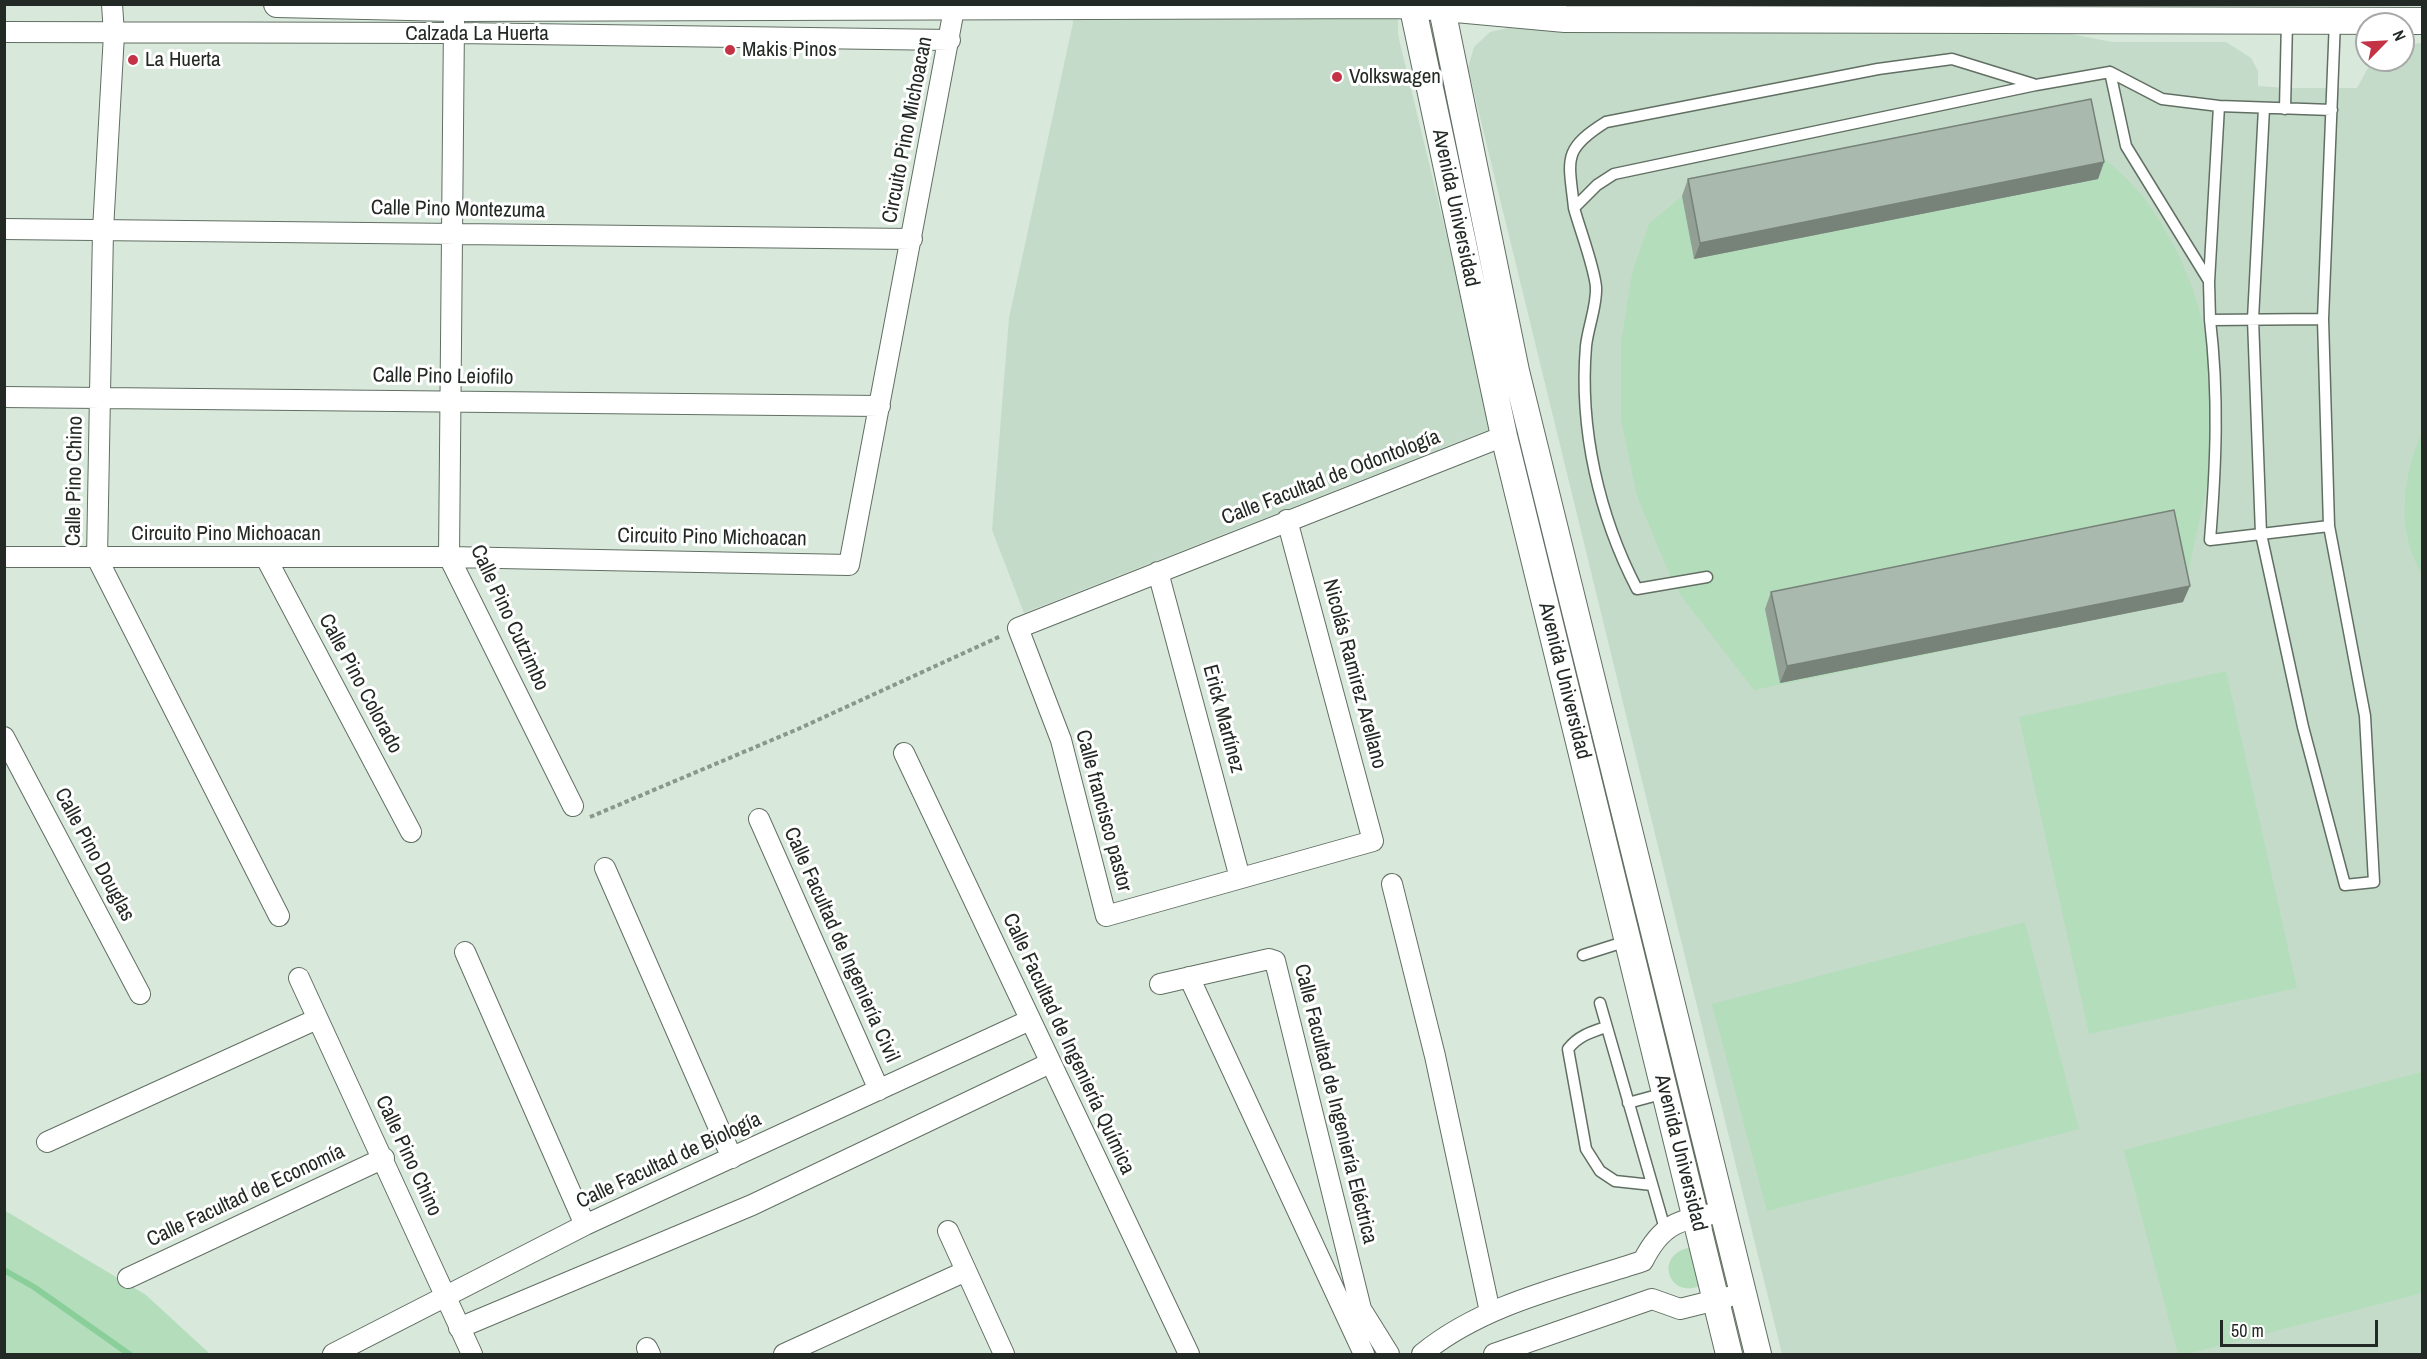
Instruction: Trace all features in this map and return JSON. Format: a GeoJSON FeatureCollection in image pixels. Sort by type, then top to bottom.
{"type":"FeatureCollection","features":[{"type":"Feature","properties":{"kind":"street","name":"Calle Pino Chino"},"geometry":{"type":"LineString","coordinates":[[112,4],[114,34],[103,230],[97,558],[279,916]]}},
{"type":"Feature","properties":{"kind":"street","name":"Calzada La Huerta"},"geometry":{"type":"LineString","coordinates":[[277,4],[453,6],[1412,5],[1565,20],[2422,21]]}},
{"type":"Feature","properties":{"kind":"street","name":"Circuito Pino Michoacan"},"geometry":{"type":"LineString","coordinates":[[4,557],[449,557],[849,565],[955,5]]}},
{"type":"Feature","properties":{"kind":"street","name":"Avenida Universidad"},"geometry":{"type":"LineString","coordinates":[[1412,5],[1504,436],[1729,1354]]}},
{"type":"Feature","properties":{"kind":"street","name":"Calle Pino Cutzimbo"},"geometry":{"type":"LineString","coordinates":[[453,6],[456,33],[449,557],[573,806]]}},
{"type":"Feature","properties":{"kind":"street","name":"Avenida Universidad"},"geometry":{"type":"LineString","coordinates":[[1441,7],[1516,372],[1758,1354]]}},
{"type":"Feature","properties":{"kind":"street","name":"Calzada La Huerta"},"geometry":{"type":"LineString","coordinates":[[4,32],[456,33],[950,40]]}},
{"type":"Feature","properties":{"kind":"street","name":"Calle Pino Montezuma"},"geometry":{"type":"LineString","coordinates":[[4,229],[912,239]]}},
{"type":"Feature","properties":{"kind":"street","name":"Calle Pino Leiofilo"},"geometry":{"type":"LineString","coordinates":[[4,397],[880,405]]}},
{"type":"Feature","properties":{"kind":"street","name":"Calle Facultad de Odontología"},"geometry":{"type":"LineString","coordinates":[[1018,628],[1504,436]]}},
{"type":"Feature","properties":{"kind":"street","name":"Nicolás Ramirez Arellano"},"geometry":{"type":"LineString","coordinates":[[1287,520],[1373,841]]}},
{"type":"Feature","properties":{"kind":"street","name":"Calle Pino Colorado"},"geometry":{"type":"LineString","coordinates":[[266,558],[411,832]]}},
{"type":"Feature","properties":{"kind":"street","name":"Erick Martínez"},"geometry":{"type":"LineString","coordinates":[[1167,568],[1240,878]]}},
{"type":"Feature","properties":{"kind":"street","name":"Calle francisco pastor"},"geometry":{"type":"LineString","coordinates":[[1018,628],[1061,740],[1106,916],[1373,841]]}},
{"type":"Feature","properties":{"kind":"street","name":"Calle Pino Douglas"},"geometry":{"type":"LineString","coordinates":[[4,737],[140,994]]}},
{"type":"Feature","properties":{"kind":"street","name":"Calle Facultad de Ingenierίa Quίmica"},"geometry":{"type":"LineString","coordinates":[[904,753],[1189,1354]]}},
{"type":"Feature","properties":{"kind":"street","name":"Calle Facultad de Ingeniería Civil"},"geometry":{"type":"LineString","coordinates":[[759,819],[879,1090]]}},
{"type":"Feature","properties":{"kind":"street"},"geometry":{"type":"LineString","coordinates":[[605,868],[732,1158]]}},
{"type":"Feature","properties":{"kind":"street"},"geometry":{"type":"LineString","coordinates":[[1392,884],[1437,1067],[1490,1312]]}},
{"type":"Feature","properties":{"kind":"street"},"geometry":{"type":"LineString","coordinates":[[465,952],[585,1225]]}},
{"type":"Feature","properties":{"kind":"street","name":"Calle Facultad de Ingeniería Eléctrica"},"geometry":{"type":"LineString","coordinates":[[1160,984],[1269,959],[1275,961],[1364,1354]]}},
{"type":"Feature","properties":{"kind":"street","name":"Calle Facultad de Ingeniería Eléctrica"},"geometry":{"type":"LineString","coordinates":[[1190,977],[1353,1313],[1389,1354]]}},
{"type":"Feature","properties":{"kind":"street","name":"Calle Pino Chino"},"geometry":{"type":"LineString","coordinates":[[299,978],[316,1019],[384,1158],[472,1354]]}},
{"type":"Feature","properties":{"kind":"street"},"geometry":{"type":"LineString","coordinates":[[47,1142],[316,1019]]}},
{"type":"Feature","properties":{"kind":"street","name":"Calle Facultad de Biología"},"geometry":{"type":"LineString","coordinates":[[333,1354],[585,1225],[1030,1020]]}},
{"type":"Feature","properties":{"kind":"street"},"geometry":{"type":"LineString","coordinates":[[459,1328],[752,1205],[1050,1063]]}},
{"type":"Feature","properties":{"kind":"street","name":"Calle Facultad de Economía"},"geometry":{"type":"LineString","coordinates":[[128,1278],[384,1158]]}},
{"type":"Feature","properties":{"kind":"street"},"geometry":{"type":"LineString","coordinates":[[1422,1354],[1443,1337],[1490,1312],[1643,1261],[1653,1240],[1665,1229],[1696,1217],[1723,1212]]}},
{"type":"Feature","properties":{"kind":"street"},"geometry":{"type":"LineString","coordinates":[[948,1231],[1004,1354]]}},
{"type":"Feature","properties":{"kind":"street"},"geometry":{"type":"LineString","coordinates":[[784,1354],[822,1346],[966,1271]]}},
{"type":"Feature","properties":{"kind":"street"},"geometry":{"type":"LineString","coordinates":[[1494,1354],[1652,1299],[1680,1309],[1742,1292]]}},
{"type":"Feature","properties":{"kind":"lane"},"geometry":{"type":"LineString","coordinates":[[2264,108],[2253,319],[2261,534],[2303,728],[2345,885],[2374,882],[2365,716],[2329,526],[2323,319],[2335,20]]}},
{"type":"Feature","properties":{"kind":"lane"},"geometry":{"type":"LineString","coordinates":[[2285,109],[2287,21]]}},
{"type":"Feature","properties":{"kind":"lane"},"geometry":{"type":"LineString","coordinates":[[1707,577],[1637,589],[1624,565],[1598,488],[1587,426],[1586,346],[1596,288],[1574,208],[1569,160],[1583,136],[1606,122],[1878,69],[1952,59],[2036,85]]}},
{"type":"Feature","properties":{"kind":"lane"},"geometry":{"type":"LineString","coordinates":[[1574,208],[1597,185],[1614,174],[2036,85],[2110,72],[2162,99],[2219,106],[2332,111]]}},
{"type":"Feature","properties":{"kind":"lane"},"geometry":{"type":"LineString","coordinates":[[2110,72],[2126,146],[2209,282]]}},
{"type":"Feature","properties":{"kind":"lane"},"geometry":{"type":"LineString","coordinates":[[2219,106],[2209,282],[2210,320],[2216,376],[2217,447],[2210,540],[2329,526]]}},
{"type":"Feature","properties":{"kind":"lane"},"geometry":{"type":"LineString","coordinates":[[2210,320],[2323,319]]}},
{"type":"Feature","properties":{"kind":"lane"},"geometry":{"type":"LineString","coordinates":[[1583,955],[1627,941]]}},
{"type":"Feature","properties":{"kind":"lane"},"geometry":{"type":"LineString","coordinates":[[1599,1003],[1665,1229]]}},
{"type":"Feature","properties":{"kind":"lane"},"geometry":{"type":"LineString","coordinates":[[1606,1027],[1575,1040],[1568,1049],[1586,1149],[1600,1171],[1615,1181],[1652,1185]]}},
{"type":"Feature","properties":{"kind":"lane"},"geometry":{"type":"LineString","coordinates":[[1628,1102],[1665,1093]]}},
{"type":"Feature","properties":{"kind":"path"},"geometry":{"type":"LineString","coordinates":[[573,806],[583,819],[798,729],[1018,628]]}},
{"type":"Feature","properties":{"kind":"shaded area"},"geometry":{"type":"Polygon","coordinates":[[[1073,5],[1398,5],[1398,35],[1493,428],[1024,613],[992,530],[1009,318],[1073,23],[1073,5]]]}},
{"type":"Feature","properties":{"kind":"shaded area"},"geometry":{"type":"Polygon","coordinates":[[[1513,27],[2060,32],[2112,42],[2226,42],[2251,58],[2258,71],[2258,86],[2286,88],[2357,88],[2366,72],[2415,72],[2415,44],[2422,43],[2422,1354],[1782,1354],[1468,68],[1474,47],[1490,32],[1513,27]]]}},
{"type":"Feature","properties":{"kind":"green space"},"geometry":{"type":"Polygon","coordinates":[[[2091,146],[2137,190],[2162,224],[2190,283],[2201,315],[2208,347],[2214,413],[2212,446],[2183,602],[1754,690],[1682,597],[1668,571],[1637,496],[1621,419],[1621,342],[1632,273],[1649,224],[1682,196],[2091,146]]]}},
{"type":"Feature","properties":{"kind":"green space"},"geometry":{"type":"Polygon","coordinates":[[[2422,433],[2422,574],[2408,540],[2405,504],[2410,467],[2422,433]]]}},
{"type":"Feature","properties":{"kind":"green space"},"geometry":{"type":"Polygon","coordinates":[[[2226,671],[2297,988],[2089,1034],[2019,717],[2226,671]]]}},
{"type":"Feature","properties":{"kind":"green space"},"geometry":{"type":"Polygon","coordinates":[[[2025,922],[2079,1129],[1767,1211],[1712,1004],[2025,922]]]}},
{"type":"Feature","properties":{"kind":"green space"},"geometry":{"type":"Polygon","coordinates":[[[2422,1072],[2422,1293],[2187,1354],[2178,1354],[2124,1150],[2422,1072]]]}},
{"type":"Feature","properties":{"kind":"green space"},"geometry":{"type":"Polygon","coordinates":[[[4,1210],[146,1295],[210,1354],[5,1354],[4,1210]]]}},
{"type":"Feature","properties":{"kind":"green space"},"geometry":{"type":"Polygon","coordinates":[[[1688,1248],[1694,1249],[1700,1286],[1689,1288],[1680,1287],[1674,1282],[1669,1267],[1671,1259],[1677,1252],[1688,1248]]]}},
{"type":"Feature","properties":{"kind":"building"},"geometry":{"type":"Polygon","coordinates":[[[2091,99],[2104,162],[1700,243],[1688,179],[2091,99]]]}},
{"type":"Feature","properties":{"kind":"building"},"geometry":{"type":"Polygon","coordinates":[[[2174,510],[2190,586],[1787,666],[1771,592],[2174,510]]]}},
{"type":"Feature","properties":{"kind":"waterway"},"geometry":{"type":"LineString","coordinates":[[4,1270],[34,1287],[129,1354]]}},
{"type":"Feature","properties":{"kind":"place","name":"Makis Pinos"},"geometry":{"type":"Point","coordinates":[730,50]}},
{"type":"Feature","properties":{"kind":"place","name":"La Huerta"},"geometry":{"type":"Point","coordinates":[133,60]}},
{"type":"Feature","properties":{"kind":"place","name":"Volkswagen"},"geometry":{"type":"Point","coordinates":[1337,77]}}]}
